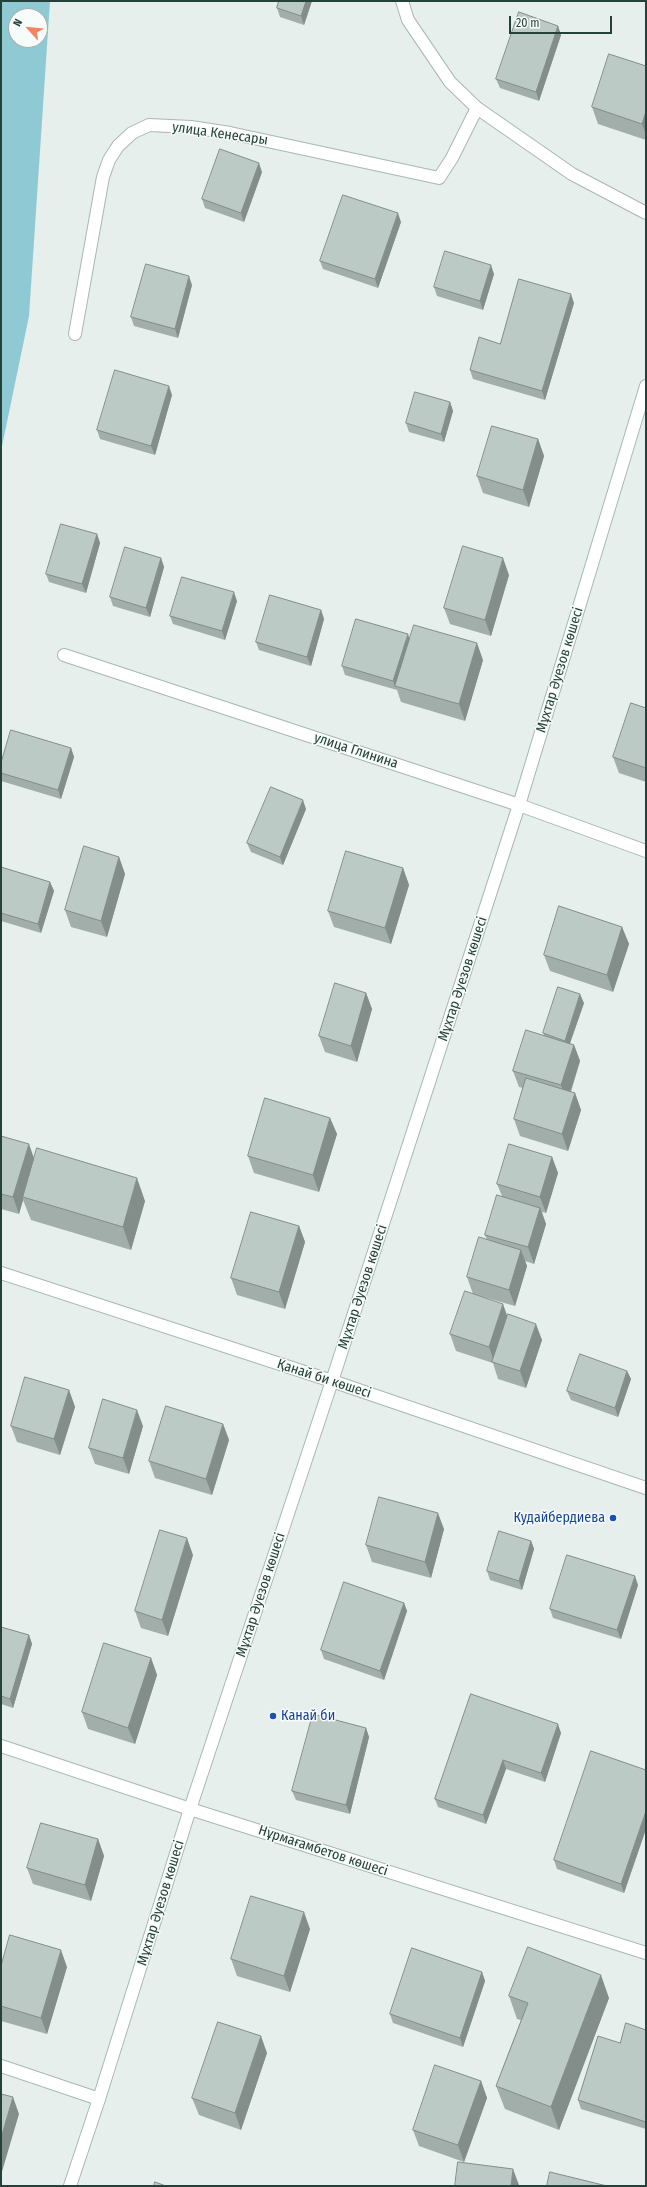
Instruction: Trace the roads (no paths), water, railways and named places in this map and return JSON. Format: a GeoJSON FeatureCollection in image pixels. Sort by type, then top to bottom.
{"type":"FeatureCollection","features":[{"type":"Feature","properties":{"kind":"street"},"geometry":{"type":"LineString","coordinates":[[402,1],[408,20],[450,82],[477,108],[572,174],[646,212]]}},
{"type":"Feature","properties":{"kind":"street","name":"улица Кенесары"},"geometry":{"type":"LineString","coordinates":[[75,334],[103,177],[109,160],[118,146],[132,132],[149,125],[190,127],[224,132],[300,146],[439,178],[452,158],[477,108]]}},
{"type":"Feature","properties":{"kind":"street","name":"Мұхтар Әуезов көшесі"},"geometry":{"type":"LineString","coordinates":[[70,2186],[99,2100],[190,1809],[332,1381],[519,804],[646,386]]}},
{"type":"Feature","properties":{"kind":"street","name":"улица Глинина"},"geometry":{"type":"LineString","coordinates":[[64,655],[519,804],[646,851]]}},
{"type":"Feature","properties":{"kind":"street","name":"Қанай би көшесі"},"geometry":{"type":"LineString","coordinates":[[1,1273],[332,1381],[646,1488]]}},
{"type":"Feature","properties":{"kind":"street","name":"Нұрмағамбетов көшесі"},"geometry":{"type":"LineString","coordinates":[[1,1746],[190,1809],[646,1953]]}},
{"type":"Feature","properties":{"kind":"street"},"geometry":{"type":"LineString","coordinates":[[1,2066],[99,2100]]}},
{"type":"Feature","properties":{"kind":"water"},"geometry":{"type":"Polygon","coordinates":[[[1,1],[50,1],[48,31],[48,8],[8,8],[8,48],[47,48],[29,316],[1,451],[1,1]]]}},
{"type":"Feature","properties":{"kind":"place","name":"Кудайбердиева"},"geometry":{"type":"Point","coordinates":[613,1518]}},
{"type":"Feature","properties":{"kind":"place","name":"Канай би"},"geometry":{"type":"Point","coordinates":[273,1716]}}]}
